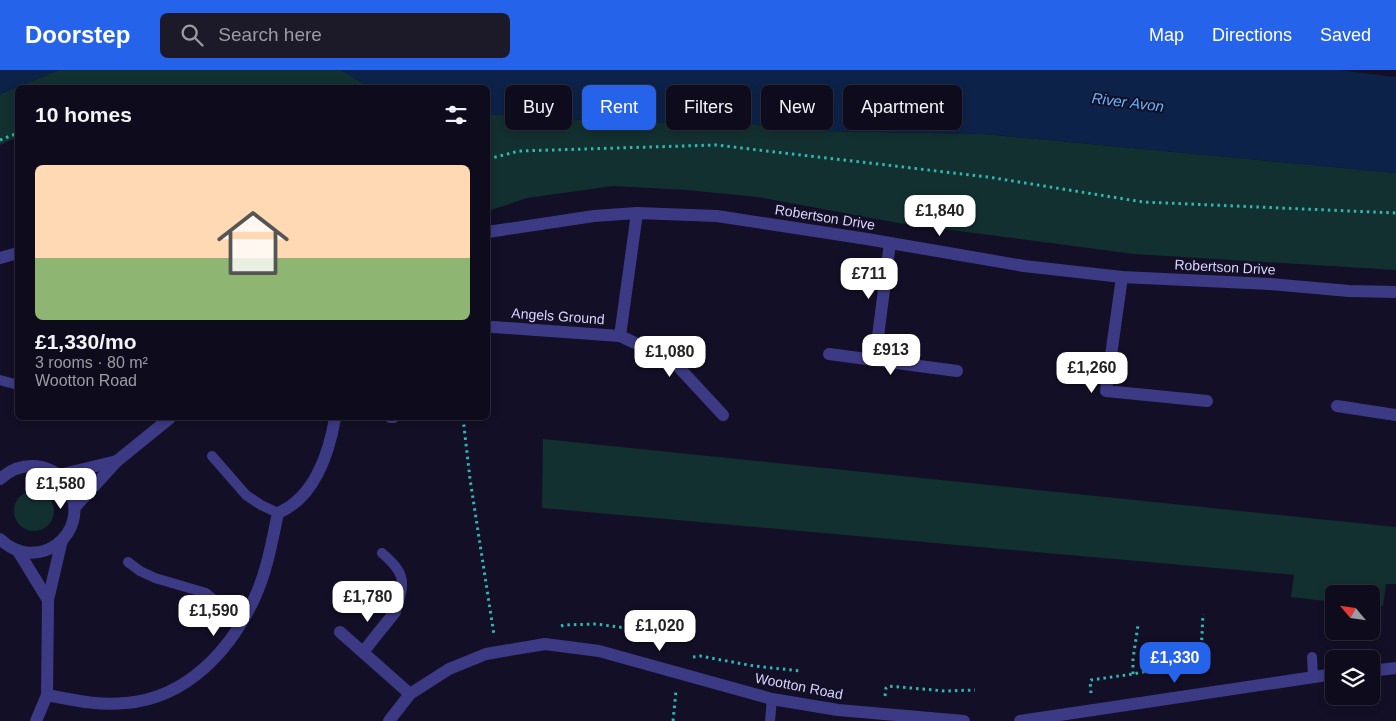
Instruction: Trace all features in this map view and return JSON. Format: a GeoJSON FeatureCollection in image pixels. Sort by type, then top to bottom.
{"type":"FeatureCollection","features":[{"type":"Feature","properties":{"kind":"street","name":"Robertson Drive"},"geometry":{"type":"LineString","coordinates":[[490,232],[594,216],[637,213],[716,216],[1024,266],[1122,277],[1270,284],[1349,291],[1396,292]]}},
{"type":"Feature","properties":{"kind":"street","name":"Angels Ground"},"geometry":{"type":"LineString","coordinates":[[620,336],[637,213]]}},
{"type":"Feature","properties":{"kind":"street"},"geometry":{"type":"LineString","coordinates":[[875,360],[890,243]]}},
{"type":"Feature","properties":{"kind":"street"},"geometry":{"type":"LineString","coordinates":[[0,258],[15,254]]}},
{"type":"Feature","properties":{"kind":"street"},"geometry":{"type":"LineString","coordinates":[[1122,277],[1106,392],[1207,401]]}},
{"type":"Feature","properties":{"kind":"street","name":"Angels Ground"},"geometry":{"type":"LineString","coordinates":[[493,327],[620,336],[672,360],[723,415]]}},
{"type":"Feature","properties":{"kind":"street"},"geometry":{"type":"LineString","coordinates":[[829,354],[957,371]]}},
{"type":"Feature","properties":{"kind":"street"},"geometry":{"type":"LineString","coordinates":[[1337,406],[1396,415]]}},
{"type":"Feature","properties":{"kind":"street"},"geometry":{"type":"LineString","coordinates":[[75,507],[117,461],[168,420]]}},
{"type":"Feature","properties":{"kind":"street"},"geometry":{"type":"LineString","coordinates":[[47,694],[91,703],[116,704],[140,701],[180,686],[217,656],[238,628],[255,596],[269,554],[278,513],[290,508],[302,497],[314,481],[331,439],[335,420]]}},
{"type":"Feature","properties":{"kind":"street"},"geometry":{"type":"LineString","coordinates":[[59,475],[117,461]]}},
{"type":"Feature","properties":{"kind":"street"},"geometry":{"type":"LineString","coordinates":[[0,479],[11,471],[23,466],[36,466],[48,469],[59,475],[67,484],[73,495],[75,507],[70,531],[53,548],[42,552],[18,551],[6,545],[0,539]]}},
{"type":"Feature","properties":{"kind":"street"},"geometry":{"type":"LineString","coordinates":[[36,721],[47,694],[48,600],[62,540]]}},
{"type":"Feature","properties":{"kind":"street"},"geometry":{"type":"LineString","coordinates":[[18,551],[48,600]]}},
{"type":"Feature","properties":{"kind":"street"},"geometry":{"type":"LineString","coordinates":[[363,652],[395,612]]}},
{"type":"Feature","properties":{"kind":"street"},"geometry":{"type":"LineString","coordinates":[[340,632],[410,694]]}},
{"type":"Feature","properties":{"kind":"street","name":"Wootton Road"},"geometry":{"type":"LineString","coordinates":[[389,721],[410,694],[449,669],[486,654],[545,644],[599,651],[772,699],[838,710],[964,721]]}},
{"type":"Feature","properties":{"kind":"street"},"geometry":{"type":"LineString","coordinates":[[1380,669],[1396,668]]}},
{"type":"Feature","properties":{"kind":"street"},"geometry":{"type":"LineString","coordinates":[[1020,721],[1325,675]]}},
{"type":"Feature","properties":{"kind":"lane"},"geometry":{"type":"LineString","coordinates":[[0,380],[15,384]]}},
{"type":"Feature","properties":{"kind":"lane"},"geometry":{"type":"LineString","coordinates":[[212,456],[246,495],[278,513]]}},
{"type":"Feature","properties":{"kind":"lane"},"geometry":{"type":"LineString","coordinates":[[382,553],[395,564],[401,573],[401,596],[395,612]]}},
{"type":"Feature","properties":{"kind":"lane"},"geometry":{"type":"LineString","coordinates":[[128,562],[140,571],[155,578],[206,593],[230,613],[238,628]]}},
{"type":"Feature","properties":{"kind":"lane"},"geometry":{"type":"LineString","coordinates":[[1312,657],[1313,676]]}},
{"type":"Feature","properties":{"kind":"lane"},"geometry":{"type":"LineString","coordinates":[[770,721],[772,699]]}},
{"type":"Feature","properties":{"kind":"path"},"geometry":{"type":"LineString","coordinates":[[0,140],[15,134]]}},
{"type":"Feature","properties":{"kind":"path"},"geometry":{"type":"LineString","coordinates":[[490,158],[520,151],[716,145],[988,177],[1143,202],[1396,213]]}},
{"type":"Feature","properties":{"kind":"path"},"geometry":{"type":"LineString","coordinates":[[463,420],[470,479],[494,634],[485,646],[486,654]]}},
{"type":"Feature","properties":{"kind":"path"},"geometry":{"type":"LineString","coordinates":[[1093,711],[1090,680],[1133,674],[1192,663],[1198,660],[1201,654],[1203,614]]}},
{"type":"Feature","properties":{"kind":"path"},"geometry":{"type":"LineString","coordinates":[[555,646],[557,631],[564,625],[596,624],[671,634]]}},
{"type":"Feature","properties":{"kind":"path"},"geometry":{"type":"LineString","coordinates":[[1133,674],[1133,659],[1138,626]]}},
{"type":"Feature","properties":{"kind":"path"},"geometry":{"type":"LineString","coordinates":[[673,721],[678,672],[694,656],[754,666],[801,670]]}},
{"type":"Feature","properties":{"kind":"path"},"geometry":{"type":"LineString","coordinates":[[882,714],[888,686],[945,691],[975,690]]}},
{"type":"Feature","properties":{"kind":"green space"},"geometry":{"type":"Polygon","coordinates":[[[59,70],[341,70],[367,85],[22,85],[59,70]]]}},
{"type":"Feature","properties":{"kind":"green space"},"geometry":{"type":"Polygon","coordinates":[[[15,88],[15,138],[0,145],[0,94],[15,88]]]}},
{"type":"Feature","properties":{"kind":"green space"},"geometry":{"type":"Polygon","coordinates":[[[490,114],[505,115],[505,130],[572,130],[572,119],[582,120],[582,130],[656,130],[656,122],[666,122],[666,130],[751,130],[751,125],[761,125],[761,130],[984,134],[1396,173],[1396,270],[1134,254],[898,223],[758,197],[686,190],[613,186],[527,198],[490,210],[490,114]]]}},
{"type":"Feature","properties":{"kind":"green space"},"geometry":{"type":"Polygon","coordinates":[[[543,439],[1396,527],[1396,584],[1386,584],[1383,606],[1380,606],[1380,585],[1325,585],[1325,601],[1291,597],[1294,575],[542,508],[543,439]]]}},
{"type":"Feature","properties":{"kind":"green space"},"geometry":{"type":"Polygon","coordinates":[[[38,491],[45,494],[51,500],[54,511],[53,519],[45,528],[38,531],[30,531],[23,528],[15,519],[14,507],[17,500],[26,492],[38,491]]]}},
{"type":"Feature","properties":{"kind":"water"},"geometry":{"type":"Polygon","coordinates":[[[0,70],[59,70],[22,85],[15,85],[15,88],[0,94],[0,70]]]}},
{"type":"Feature","properties":{"kind":"water","name":"River Avon"},"geometry":{"type":"Polygon","coordinates":[[[341,70],[1339,70],[1396,77],[1396,173],[984,134],[814,130],[833,130],[833,85],[761,85],[761,125],[751,125],[751,85],[666,85],[666,122],[656,122],[656,85],[582,85],[582,120],[572,119],[572,85],[505,85],[505,115],[490,114],[490,85],[367,85],[341,70]]]}}]}
